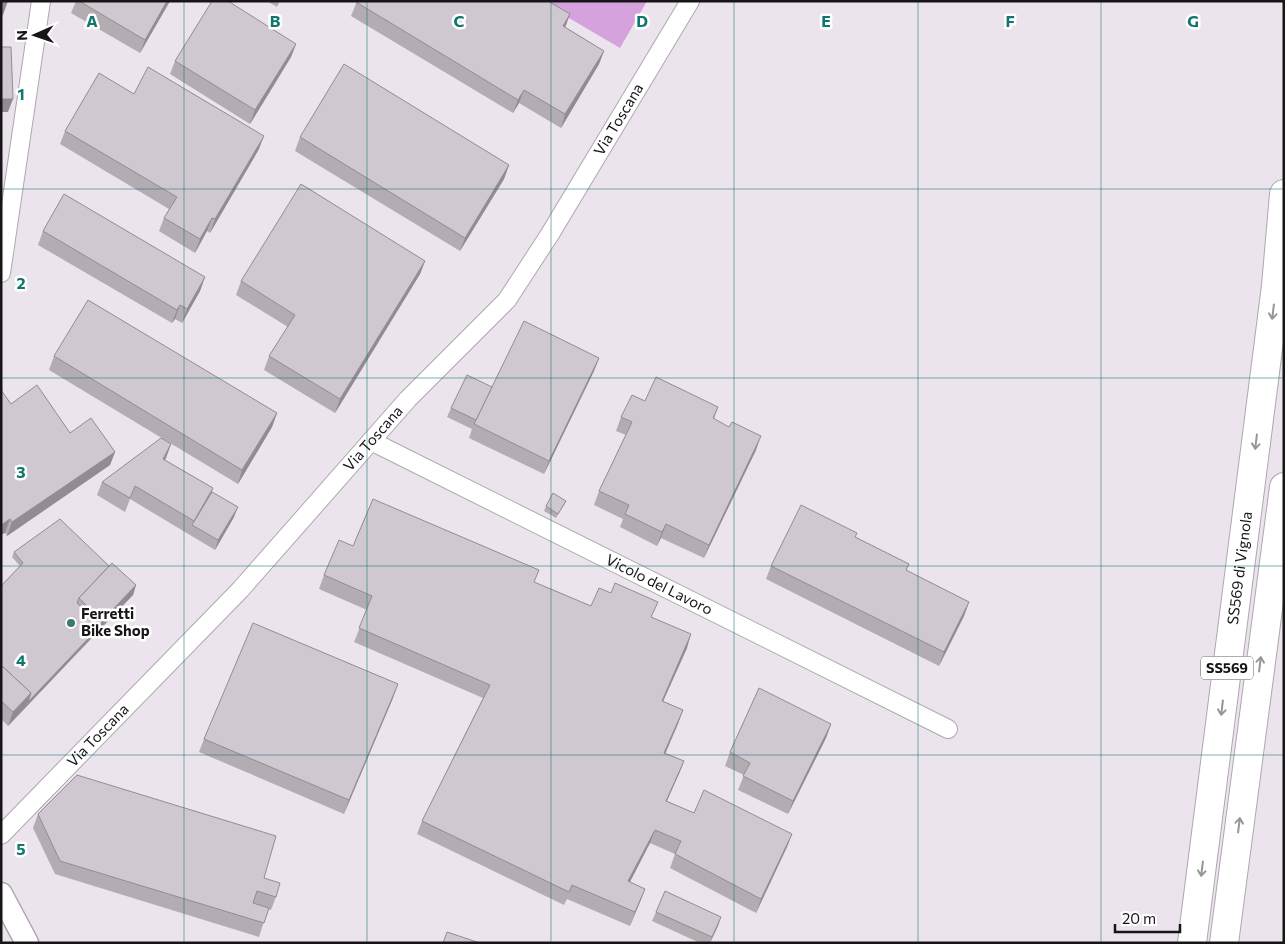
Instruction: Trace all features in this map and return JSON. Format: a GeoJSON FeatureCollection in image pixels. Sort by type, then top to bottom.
{"type":"FeatureCollection","features":[{"type":"Feature","properties":{"kind":"highway","name":"SS569 di Vignola"},"geometry":{"type":"LineString","coordinates":[[1192,943],[1276,286],[1284,194]]}},
{"type":"Feature","properties":{"kind":"highway","name":"SS569"},"geometry":{"type":"LineString","coordinates":[[1224,943],[1284,487]]}},
{"type":"Feature","properties":{"kind":"street"},"geometry":{"type":"LineString","coordinates":[[1,274],[41,1]]}},
{"type":"Feature","properties":{"kind":"street","name":"Via Toscana"},"geometry":{"type":"LineString","coordinates":[[1,835],[241,588],[408,399],[507,300],[550,234],[690,1]]}},
{"type":"Feature","properties":{"kind":"street","name":"Vicolo del Lavoro"},"geometry":{"type":"LineString","coordinates":[[371,441],[948,729]]}},
{"type":"Feature","properties":{"kind":"street"},"geometry":{"type":"LineString","coordinates":[[1,894],[27,943]]}},
{"type":"Feature","properties":{"kind":"shaded area"},"geometry":{"type":"Polygon","coordinates":[[[540,1],[647,1],[620,48],[540,1]]]}},
{"type":"Feature","properties":{"kind":"building"},"geometry":{"type":"Polygon","coordinates":[[[79,1],[167,1],[145,40],[79,1]]]}},
{"type":"Feature","properties":{"kind":"building"},"geometry":{"type":"Polygon","coordinates":[[[212,1],[228,1],[296,44],[255,110],[175,61],[212,1]]]}},
{"type":"Feature","properties":{"kind":"building"},"geometry":{"type":"Polygon","coordinates":[[[357,1],[548,1],[570,14],[563,26],[604,51],[565,114],[524,90],[518,100],[357,1]]]}},
{"type":"Feature","properties":{"kind":"building"},"geometry":{"type":"Polygon","coordinates":[[[1,47],[11,47],[13,99],[1,99],[1,47]]]}},
{"type":"Feature","properties":{"kind":"building"},"geometry":{"type":"Polygon","coordinates":[[[344,64],[509,165],[465,238],[300,137],[344,64]]]}},
{"type":"Feature","properties":{"kind":"building"},"geometry":{"type":"Polygon","coordinates":[[[148,67],[264,136],[215,219],[212,218],[200,239],[164,218],[177,197],[65,131],[99,73],[134,94],[148,67]]]}},
{"type":"Feature","properties":{"kind":"building"},"geometry":{"type":"Polygon","coordinates":[[[301,184],[425,261],[340,399],[269,356],[295,315],[241,281],[301,184]]]}},
{"type":"Feature","properties":{"kind":"building"},"geometry":{"type":"Polygon","coordinates":[[[64,194],[205,277],[187,309],[180,305],[177,310],[43,231],[64,194]]]}},
{"type":"Feature","properties":{"kind":"building"},"geometry":{"type":"Polygon","coordinates":[[[88,300],[277,413],[242,470],[54,356],[88,300]]]}},
{"type":"Feature","properties":{"kind":"building"},"geometry":{"type":"Polygon","coordinates":[[[524,321],[599,358],[549,461],[474,424],[524,321]]]}},
{"type":"Feature","properties":{"kind":"building"},"geometry":{"type":"Polygon","coordinates":[[[467,375],[492,387],[476,420],[451,408],[467,375]]]}},
{"type":"Feature","properties":{"kind":"building"},"geometry":{"type":"Polygon","coordinates":[[[656,377],[718,407],[713,418],[729,427],[732,422],[761,436],[709,545],[666,524],[662,532],[625,514],[629,505],[599,491],[632,422],[621,417],[632,395],[645,401],[656,377]]]}},
{"type":"Feature","properties":{"kind":"building"},"geometry":{"type":"Polygon","coordinates":[[[37,385],[70,433],[91,418],[115,452],[12,522],[10,519],[1,525],[1,390],[11,404],[37,385]]]}},
{"type":"Feature","properties":{"kind":"building"},"geometry":{"type":"Polygon","coordinates":[[[161,438],[171,444],[163,459],[213,488],[194,521],[135,486],[130,498],[102,482],[161,438]]]}},
{"type":"Feature","properties":{"kind":"building"},"geometry":{"type":"Polygon","coordinates":[[[212,492],[238,507],[218,540],[192,525],[212,492]]]}},
{"type":"Feature","properties":{"kind":"building"},"geometry":{"type":"Polygon","coordinates":[[[553,493],[566,501],[558,514],[546,506],[553,493]]]}},
{"type":"Feature","properties":{"kind":"building"},"geometry":{"type":"Polygon","coordinates":[[[373,499],[539,570],[534,582],[591,606],[599,588],[611,593],[615,583],[658,602],[651,617],[691,634],[662,701],[683,710],[664,753],[684,761],[666,801],[694,813],[704,790],[792,834],[761,899],[675,854],[681,841],[655,830],[628,881],[645,889],[635,912],[572,885],[569,892],[422,821],[490,685],[359,628],[372,596],[324,575],[339,540],[353,546],[373,499]]]}},
{"type":"Feature","properties":{"kind":"building"},"geometry":{"type":"Polygon","coordinates":[[[801,505],[857,533],[855,537],[909,564],[906,570],[969,602],[944,652],[771,566],[801,505]]]}},
{"type":"Feature","properties":{"kind":"building"},"geometry":{"type":"Polygon","coordinates":[[[60,519],[109,566],[79,598],[77,603],[101,625],[28,702],[31,693],[1,665],[1,586],[23,563],[14,552],[60,519]]]}},
{"type":"Feature","properties":{"kind":"building"},"geometry":{"type":"Polygon","coordinates":[[[112,563],[136,585],[102,621],[79,598],[112,563]]]}},
{"type":"Feature","properties":{"kind":"building"},"geometry":{"type":"Polygon","coordinates":[[[253,623],[398,684],[349,800],[204,739],[253,623]]]}},
{"type":"Feature","properties":{"kind":"building"},"geometry":{"type":"Polygon","coordinates":[[[1,665],[31,693],[13,712],[1,701],[1,665]]]}},
{"type":"Feature","properties":{"kind":"building"},"geometry":{"type":"Polygon","coordinates":[[[759,688],[831,724],[793,801],[743,776],[750,763],[730,752],[759,688]]]}},
{"type":"Feature","properties":{"kind":"building"},"geometry":{"type":"Polygon","coordinates":[[[77,775],[276,836],[264,878],[280,883],[276,897],[257,891],[253,903],[269,908],[264,923],[60,861],[38,814],[77,775]]]}},
{"type":"Feature","properties":{"kind":"building"},"geometry":{"type":"Polygon","coordinates":[[[665,891],[721,917],[712,937],[656,912],[665,891]]]}},
{"type":"Feature","properties":{"kind":"building"},"geometry":{"type":"Polygon","coordinates":[[[447,932],[480,943],[443,943],[447,932]]]}},
{"type":"Feature","properties":{"kind":"place","name":"Ferretti Bike Shop"},"geometry":{"type":"Point","coordinates":[71,623]}}]}
